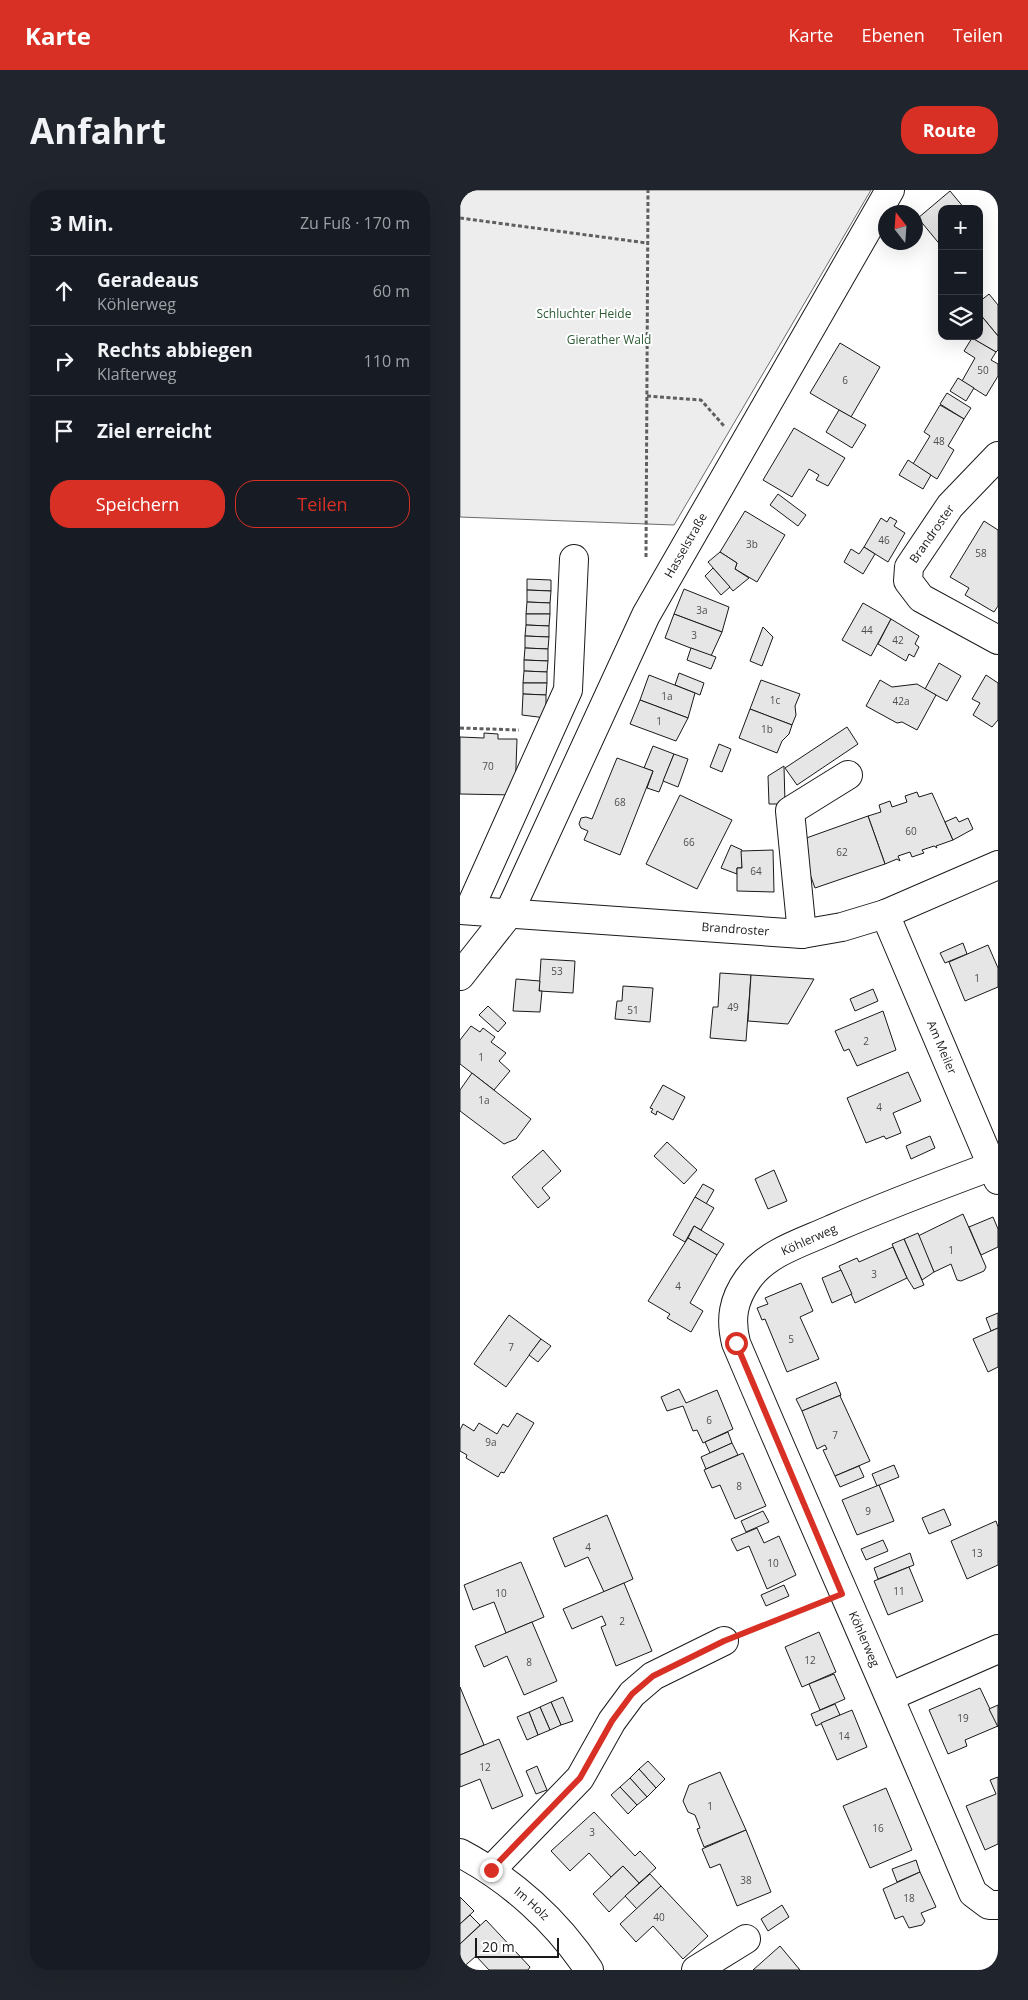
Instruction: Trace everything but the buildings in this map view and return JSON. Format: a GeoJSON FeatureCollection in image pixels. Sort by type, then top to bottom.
{"type":"FeatureCollection","features":[{"type":"Feature","properties":{"kind":"street","name":"Hasselstraße"},"geometry":{"type":"LineString","coordinates":[[460,976],[508,914],[646,615],[890,190]]}},
{"type":"Feature","properties":{"kind":"street","name":"Brandroster"},"geometry":{"type":"LineString","coordinates":[[998,456],[950,506],[910,567],[908,581],[921,598],[998,640]]}},
{"type":"Feature","properties":{"kind":"street"},"geometry":{"type":"LineString","coordinates":[[464,910],[568,690],[574,559]]}},
{"type":"Feature","properties":{"kind":"street"},"geometry":{"type":"LineString","coordinates":[[802,934],[790,811],[848,775]]}},
{"type":"Feature","properties":{"kind":"street","name":"Brandroster"},"geometry":{"type":"LineString","coordinates":[[464,910],[802,934],[842,927],[885,914],[998,865]]}},
{"type":"Feature","properties":{"kind":"street","name":"Am Meiler"},"geometry":{"type":"LineString","coordinates":[[885,914],[995,1173]]}},
{"type":"Feature","properties":{"kind":"street","name":"Köhlerweg"},"geometry":{"type":"LineString","coordinates":[[995,1173],[879,1209],[776,1254],[749,1277],[735,1300],[731,1323],[736,1343],[842,1594],[891,1696],[973,1893],[988,1905],[998,1905]]}},
{"type":"Feature","properties":{"kind":"street"},"geometry":{"type":"LineString","coordinates":[[491,1870],[580,1778],[612,1721],[632,1694],[653,1676],[724,1641]]}},
{"type":"Feature","properties":{"kind":"street"},"geometry":{"type":"LineString","coordinates":[[891,1696],[998,1649]]}},
{"type":"Feature","properties":{"kind":"street","name":"Im Holz"},"geometry":{"type":"LineString","coordinates":[[460,1853],[491,1870],[536,1906],[589,1970]]}},
{"type":"Feature","properties":{"kind":"street"},"geometry":{"type":"LineString","coordinates":[[696,1970],[746,1939]]}},
{"type":"Feature","properties":{"kind":"path"},"geometry":{"type":"LineString","coordinates":[[646,565],[648,190]]}},
{"type":"Feature","properties":{"kind":"path"},"geometry":{"type":"LineString","coordinates":[[460,218],[647,243]]}},
{"type":"Feature","properties":{"kind":"path"},"geometry":{"type":"LineString","coordinates":[[647,396],[701,400],[742,448]]}},
{"type":"Feature","properties":{"kind":"path"},"geometry":{"type":"LineString","coordinates":[[460,728],[549,730]]}},
{"type":"Feature","properties":{"kind":"path"},"geometry":{"type":"LineString","coordinates":[[724,1641],[842,1594]]}},
{"type":"Feature","properties":{"kind":"shaded area","name":"Schluchter Heide"},"geometry":{"type":"Polygon","coordinates":[[[460,190],[871,190],[674,525],[460,517],[460,190]]]}},
{"type":"Feature","properties":{"kind":"route"},"geometry":{"type":"LineString","coordinates":[[491,1870],[580,1778],[612,1721],[632,1694],[653,1676],[724,1641],[842,1594],[736,1343]]}},
{"type":"Feature","properties":{"kind":"park label","name":"Gierather Wald"},"geometry":{"type":"Point","coordinates":[609,340]}}]}
